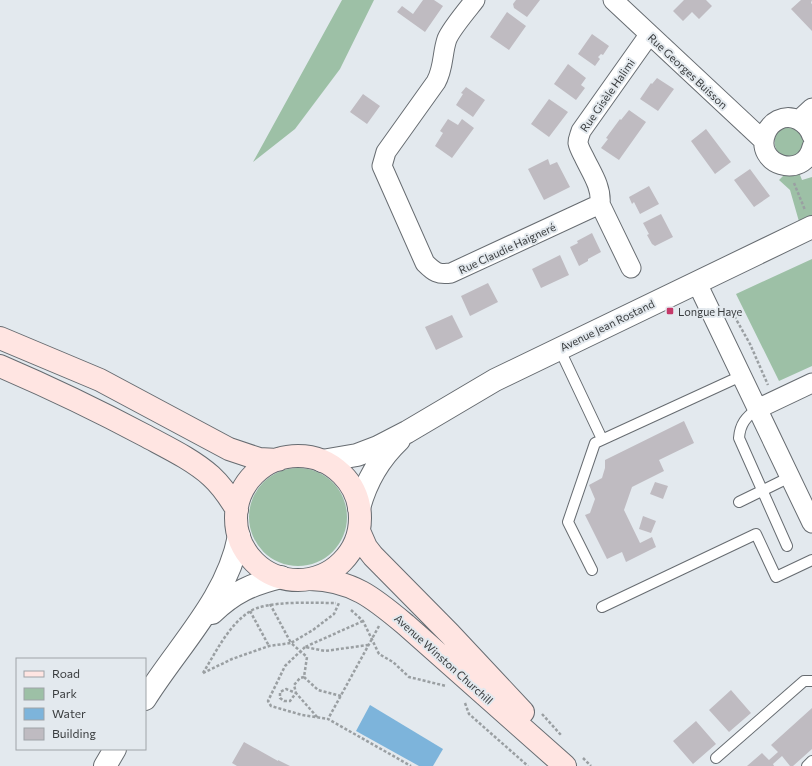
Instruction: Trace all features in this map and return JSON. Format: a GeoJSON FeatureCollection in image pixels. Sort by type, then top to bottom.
{"type":"FeatureCollection","features":[{"type":"Feature","properties":{"kind":"main road"},"geometry":{"type":"LineString","coordinates":[[0,338],[65,364],[114,387],[229,449],[259,459],[278,460]]}},
{"type":"Feature","properties":{"kind":"main road"},"geometry":{"type":"LineString","coordinates":[[0,366],[75,399],[148,437],[193,463],[220,484],[237,510]]}},
{"type":"Feature","properties":{"kind":"main road"},"geometry":{"type":"LineString","coordinates":[[289,457],[300,457],[322,461],[337,470],[348,482],[356,497],[360,517],[359,531],[353,547],[343,561],[330,571],[320,576],[309,579],[292,580],[271,573],[257,564],[246,551],[239,536],[237,510],[242,494],[250,480],[263,468],[278,460],[289,457]]}},
{"type":"Feature","properties":{"kind":"main road","name":"Avenue Winston Churchill"},"geometry":{"type":"LineString","coordinates":[[359,531],[366,547],[373,556],[455,639],[550,742],[571,762]]}},
{"type":"Feature","properties":{"kind":"main road","name":"Avenue Winston Churchill"},"geometry":{"type":"LineString","coordinates":[[309,579],[324,580],[342,594],[369,596],[401,620],[553,756],[571,762]]}},
{"type":"Feature","properties":{"kind":"street","name":"Rue Claudie Haigneré"},"geometry":{"type":"LineString","coordinates":[[475,0],[448,37],[444,50],[442,70],[436,82],[386,152],[382,166],[425,263],[433,271],[445,274],[451,273],[600,204]]}},
{"type":"Feature","properties":{"kind":"street","name":"Rue Georges Buisson"},"geometry":{"type":"LineString","coordinates":[[613,0],[764,141],[766,150],[771,158],[778,164],[787,166]]}},
{"type":"Feature","properties":{"kind":"street","name":"Rue Gisèle Halimi"},"geometry":{"type":"LineString","coordinates":[[631,268],[600,204],[601,197],[599,187],[580,150],[578,143],[581,131],[649,35]]}},
{"type":"Feature","properties":{"kind":"street"},"geometry":{"type":"LineString","coordinates":[[764,141],[766,132],[776,121],[805,114],[806,125],[812,136]]}},
{"type":"Feature","properties":{"kind":"street"},"geometry":{"type":"LineString","coordinates":[[787,166],[796,165],[804,161],[810,154],[812,147]]}},
{"type":"Feature","properties":{"kind":"street","name":"Avenue Jean Rostand"},"geometry":{"type":"LineString","coordinates":[[322,461],[368,451],[407,432],[496,380],[559,348],[697,283],[809,220]]}},
{"type":"Feature","properties":{"kind":"street"},"geometry":{"type":"LineString","coordinates":[[697,283],[812,523]]}},
{"type":"Feature","properties":{"kind":"street"},"geometry":{"type":"LineString","coordinates":[[757,409],[812,383]]}},
{"type":"Feature","properties":{"kind":"street","name":"Avenue Jean Rostand"},"geometry":{"type":"LineString","coordinates":[[359,508],[365,490],[377,466],[389,450],[407,432]]}},
{"type":"Feature","properties":{"kind":"street"},"geometry":{"type":"LineString","coordinates":[[193,632],[211,604],[226,576],[235,555],[239,536]]}},
{"type":"Feature","properties":{"kind":"street"},"geometry":{"type":"LineString","coordinates":[[146,697],[172,658],[193,632],[216,608],[231,596],[249,586],[281,577]]}},
{"type":"Feature","properties":{"kind":"street"},"geometry":{"type":"LineString","coordinates":[[105,766],[114,750]]}},
{"type":"Feature","properties":{"kind":"lane"},"geometry":{"type":"LineString","coordinates":[[559,348],[602,439]]}},
{"type":"Feature","properties":{"kind":"lane"},"geometry":{"type":"LineString","coordinates":[[592,570],[568,522],[595,443],[741,376]]}},
{"type":"Feature","properties":{"kind":"lane"},"geometry":{"type":"LineString","coordinates":[[757,409],[741,425],[739,438],[788,546]]}},
{"type":"Feature","properties":{"kind":"lane"},"geometry":{"type":"LineString","coordinates":[[738,502],[790,477]]}},
{"type":"Feature","properties":{"kind":"lane"},"geometry":{"type":"LineString","coordinates":[[602,607],[756,534],[776,577],[812,560]]}},
{"type":"Feature","properties":{"kind":"lane"},"geometry":{"type":"LineString","coordinates":[[716,758],[804,681],[812,681]]}},
{"type":"Feature","properties":{"kind":"lane"},"geometry":{"type":"LineString","coordinates":[[807,766],[812,761]]}},
{"type":"Feature","properties":{"kind":"path"},"geometry":{"type":"LineString","coordinates":[[787,166],[809,220]]}},
{"type":"Feature","properties":{"kind":"path"},"geometry":{"type":"LineString","coordinates":[[342,594],[334,614],[313,630],[291,643],[269,646],[232,659],[203,673],[231,628],[250,611],[270,604],[342,594]]}},
{"type":"Feature","properties":{"kind":"path"},"geometry":{"type":"LineString","coordinates":[[342,594],[352,610],[363,621],[379,654],[393,662],[409,677],[452,687]]}},
{"type":"Feature","properties":{"kind":"path"},"geometry":{"type":"LineString","coordinates":[[270,604],[291,643],[307,657],[304,677]]}},
{"type":"Feature","properties":{"kind":"path"},"geometry":{"type":"LineString","coordinates":[[250,611],[269,646]]}},
{"type":"Feature","properties":{"kind":"path"},"geometry":{"type":"LineString","coordinates":[[363,621],[305,647],[285,666],[268,701],[271,706],[302,715],[328,720],[411,766]]}},
{"type":"Feature","properties":{"kind":"path"},"geometry":{"type":"LineString","coordinates":[[328,720],[380,624],[379,621]]}},
{"type":"Feature","properties":{"kind":"path"},"geometry":{"type":"LineString","coordinates":[[305,647],[325,651],[368,645]]}},
{"type":"Feature","properties":{"kind":"path"},"geometry":{"type":"LineString","coordinates":[[304,677],[318,690],[341,696]]}},
{"type":"Feature","properties":{"kind":"path"},"geometry":{"type":"LineString","coordinates":[[296,693],[294,685],[300,678],[304,677]]}},
{"type":"Feature","properties":{"kind":"path"},"geometry":{"type":"LineString","coordinates":[[296,693],[290,701],[284,701],[280,698],[280,692],[286,689],[296,693],[318,718]]}},
{"type":"Feature","properties":{"kind":"path"},"geometry":{"type":"LineString","coordinates":[[464,701],[469,714],[528,766]]}},
{"type":"Feature","properties":{"kind":"path"},"geometry":{"type":"LineString","coordinates":[[538,710],[563,737]]}},
{"type":"Feature","properties":{"kind":"path"},"geometry":{"type":"LineString","coordinates":[[571,762],[591,766]]}},
{"type":"Feature","properties":{"kind":"green space"},"geometry":{"type":"Polygon","coordinates":[[[342,0],[374,0],[340,69],[295,129],[253,162],[342,0]]]}},
{"type":"Feature","properties":{"kind":"green space"},"geometry":{"type":"Polygon","coordinates":[[[794,126],[806,137],[805,148],[793,157],[783,156],[779,154],[775,147],[776,134],[783,127],[794,126]]]}},
{"type":"Feature","properties":{"kind":"green space"},"geometry":{"type":"Polygon","coordinates":[[[798,170],[802,180],[812,177],[812,219],[800,225],[790,190],[779,180],[785,174],[798,170]]]}},
{"type":"Feature","properties":{"kind":"green space"},"geometry":{"type":"Polygon","coordinates":[[[812,259],[812,366],[779,381],[736,294],[812,259]]]}},
{"type":"Feature","properties":{"kind":"green space"},"geometry":{"type":"Polygon","coordinates":[[[298,468],[308,469],[325,476],[339,490],[346,507],[346,527],[339,544],[325,558],[308,565],[298,566],[288,565],[271,558],[257,544],[250,527],[249,517],[250,507],[257,490],[271,476],[288,469],[298,468]]]}},
{"type":"Feature","properties":{"kind":"water"},"geometry":{"type":"Polygon","coordinates":[[[370,705],[443,749],[433,766],[419,766],[356,731],[370,705]]]}},
{"type":"Feature","properties":{"kind":"building"},"geometry":{"type":"Polygon","coordinates":[[[423,0],[434,0],[443,6],[425,32],[397,12],[402,6],[413,14],[423,0]]]}},
{"type":"Feature","properties":{"kind":"building"},"geometry":{"type":"Polygon","coordinates":[[[516,0],[540,0],[527,17],[514,8],[513,4],[516,0]]]}},
{"type":"Feature","properties":{"kind":"building"},"geometry":{"type":"Polygon","coordinates":[[[684,0],[706,0],[712,6],[699,19],[692,12],[683,21],[673,11],[684,0]]]}},
{"type":"Feature","properties":{"kind":"building"},"geometry":{"type":"Polygon","coordinates":[[[801,0],[812,0],[812,31],[791,9],[801,0]]]}},
{"type":"Feature","properties":{"kind":"building"},"geometry":{"type":"Polygon","coordinates":[[[507,12],[526,26],[509,50],[490,37],[507,12]]]}},
{"type":"Feature","properties":{"kind":"building"},"geometry":{"type":"Polygon","coordinates":[[[592,34],[609,46],[603,55],[601,54],[598,57],[600,59],[595,66],[578,54],[592,34]]]}},
{"type":"Feature","properties":{"kind":"building"},"geometry":{"type":"Polygon","coordinates":[[[568,64],[586,78],[581,85],[585,88],[576,100],[554,84],[568,64]]]}},
{"type":"Feature","properties":{"kind":"building"},"geometry":{"type":"Polygon","coordinates":[[[657,78],[674,89],[658,111],[640,99],[651,83],[652,84],[657,78]]]}},
{"type":"Feature","properties":{"kind":"building"},"geometry":{"type":"Polygon","coordinates":[[[466,87],[485,100],[473,117],[456,105],[463,94],[461,93],[466,87]]]}},
{"type":"Feature","properties":{"kind":"building"},"geometry":{"type":"Polygon","coordinates":[[[363,94],[380,106],[367,124],[350,112],[363,94]]]}},
{"type":"Feature","properties":{"kind":"building"},"geometry":{"type":"Polygon","coordinates":[[[549,99],[568,112],[549,137],[531,124],[549,99]]]}},
{"type":"Feature","properties":{"kind":"building"},"geometry":{"type":"Polygon","coordinates":[[[629,110],[646,122],[619,160],[601,148],[608,139],[606,138],[620,119],[621,120],[629,110]]]}},
{"type":"Feature","properties":{"kind":"building"},"geometry":{"type":"Polygon","coordinates":[[[448,119],[458,125],[462,119],[474,128],[452,158],[435,146],[443,133],[440,131],[448,119]]]}},
{"type":"Feature","properties":{"kind":"building"},"geometry":{"type":"Polygon","coordinates":[[[706,129],[731,162],[715,174],[691,141],[706,129]]]}},
{"type":"Feature","properties":{"kind":"building"},"geometry":{"type":"Polygon","coordinates":[[[548,159],[550,165],[557,162],[570,187],[544,200],[528,169],[548,159]]]}},
{"type":"Feature","properties":{"kind":"building"},"geometry":{"type":"Polygon","coordinates":[[[750,169],[770,196],[754,207],[734,180],[750,169]]]}},
{"type":"Feature","properties":{"kind":"building"},"geometry":{"type":"Polygon","coordinates":[[[649,186],[659,204],[640,214],[634,202],[632,204],[629,197],[649,186]]]}},
{"type":"Feature","properties":{"kind":"building"},"geometry":{"type":"Polygon","coordinates":[[[661,214],[673,237],[655,246],[652,244],[647,235],[649,234],[643,223],[661,214]]]}},
{"type":"Feature","properties":{"kind":"building"},"geometry":{"type":"Polygon","coordinates":[[[592,233],[601,252],[579,266],[570,247],[578,243],[577,241],[592,233]]]}},
{"type":"Feature","properties":{"kind":"building"},"geometry":{"type":"Polygon","coordinates":[[[560,255],[569,275],[541,288],[532,269],[560,255]]]}},
{"type":"Feature","properties":{"kind":"building"},"geometry":{"type":"Polygon","coordinates":[[[488,283],[498,302],[470,316],[461,296],[488,283]]]}},
{"type":"Feature","properties":{"kind":"building"},"geometry":{"type":"Polygon","coordinates":[[[452,315],[463,337],[436,350],[425,327],[452,315]]]}},
{"type":"Feature","properties":{"kind":"building"},"geometry":{"type":"Polygon","coordinates":[[[684,421],[694,443],[659,460],[664,471],[632,487],[624,510],[640,543],[652,537],[656,547],[626,562],[622,552],[607,559],[585,515],[590,513],[595,499],[589,485],[602,478],[605,468],[605,460],[684,421]]]}},
{"type":"Feature","properties":{"kind":"building"},"geometry":{"type":"Polygon","coordinates":[[[655,482],[668,486],[663,499],[650,494],[655,482]]]}},
{"type":"Feature","properties":{"kind":"building"},"geometry":{"type":"Polygon","coordinates":[[[643,516],[656,521],[651,533],[639,529],[643,516]]]}},
{"type":"Feature","properties":{"kind":"building"},"geometry":{"type":"Polygon","coordinates":[[[731,690],[751,713],[729,732],[709,710],[731,690]]]}},
{"type":"Feature","properties":{"kind":"building"},"geometry":{"type":"Polygon","coordinates":[[[812,708],[812,749],[793,766],[790,766],[782,756],[773,764],[774,766],[747,766],[762,753],[769,760],[778,752],[771,745],[812,708]]]}},
{"type":"Feature","properties":{"kind":"building"},"geometry":{"type":"Polygon","coordinates":[[[696,721],[716,744],[693,764],[673,741],[696,721]]]}},
{"type":"Feature","properties":{"kind":"building"},"geometry":{"type":"Polygon","coordinates":[[[244,742],[290,766],[237,766],[232,763],[244,742]]]}},
{"type":"Feature","properties":{"kind":"place","name":"Longue Haye"},"geometry":{"type":"Point","coordinates":[670,311]}}]}
